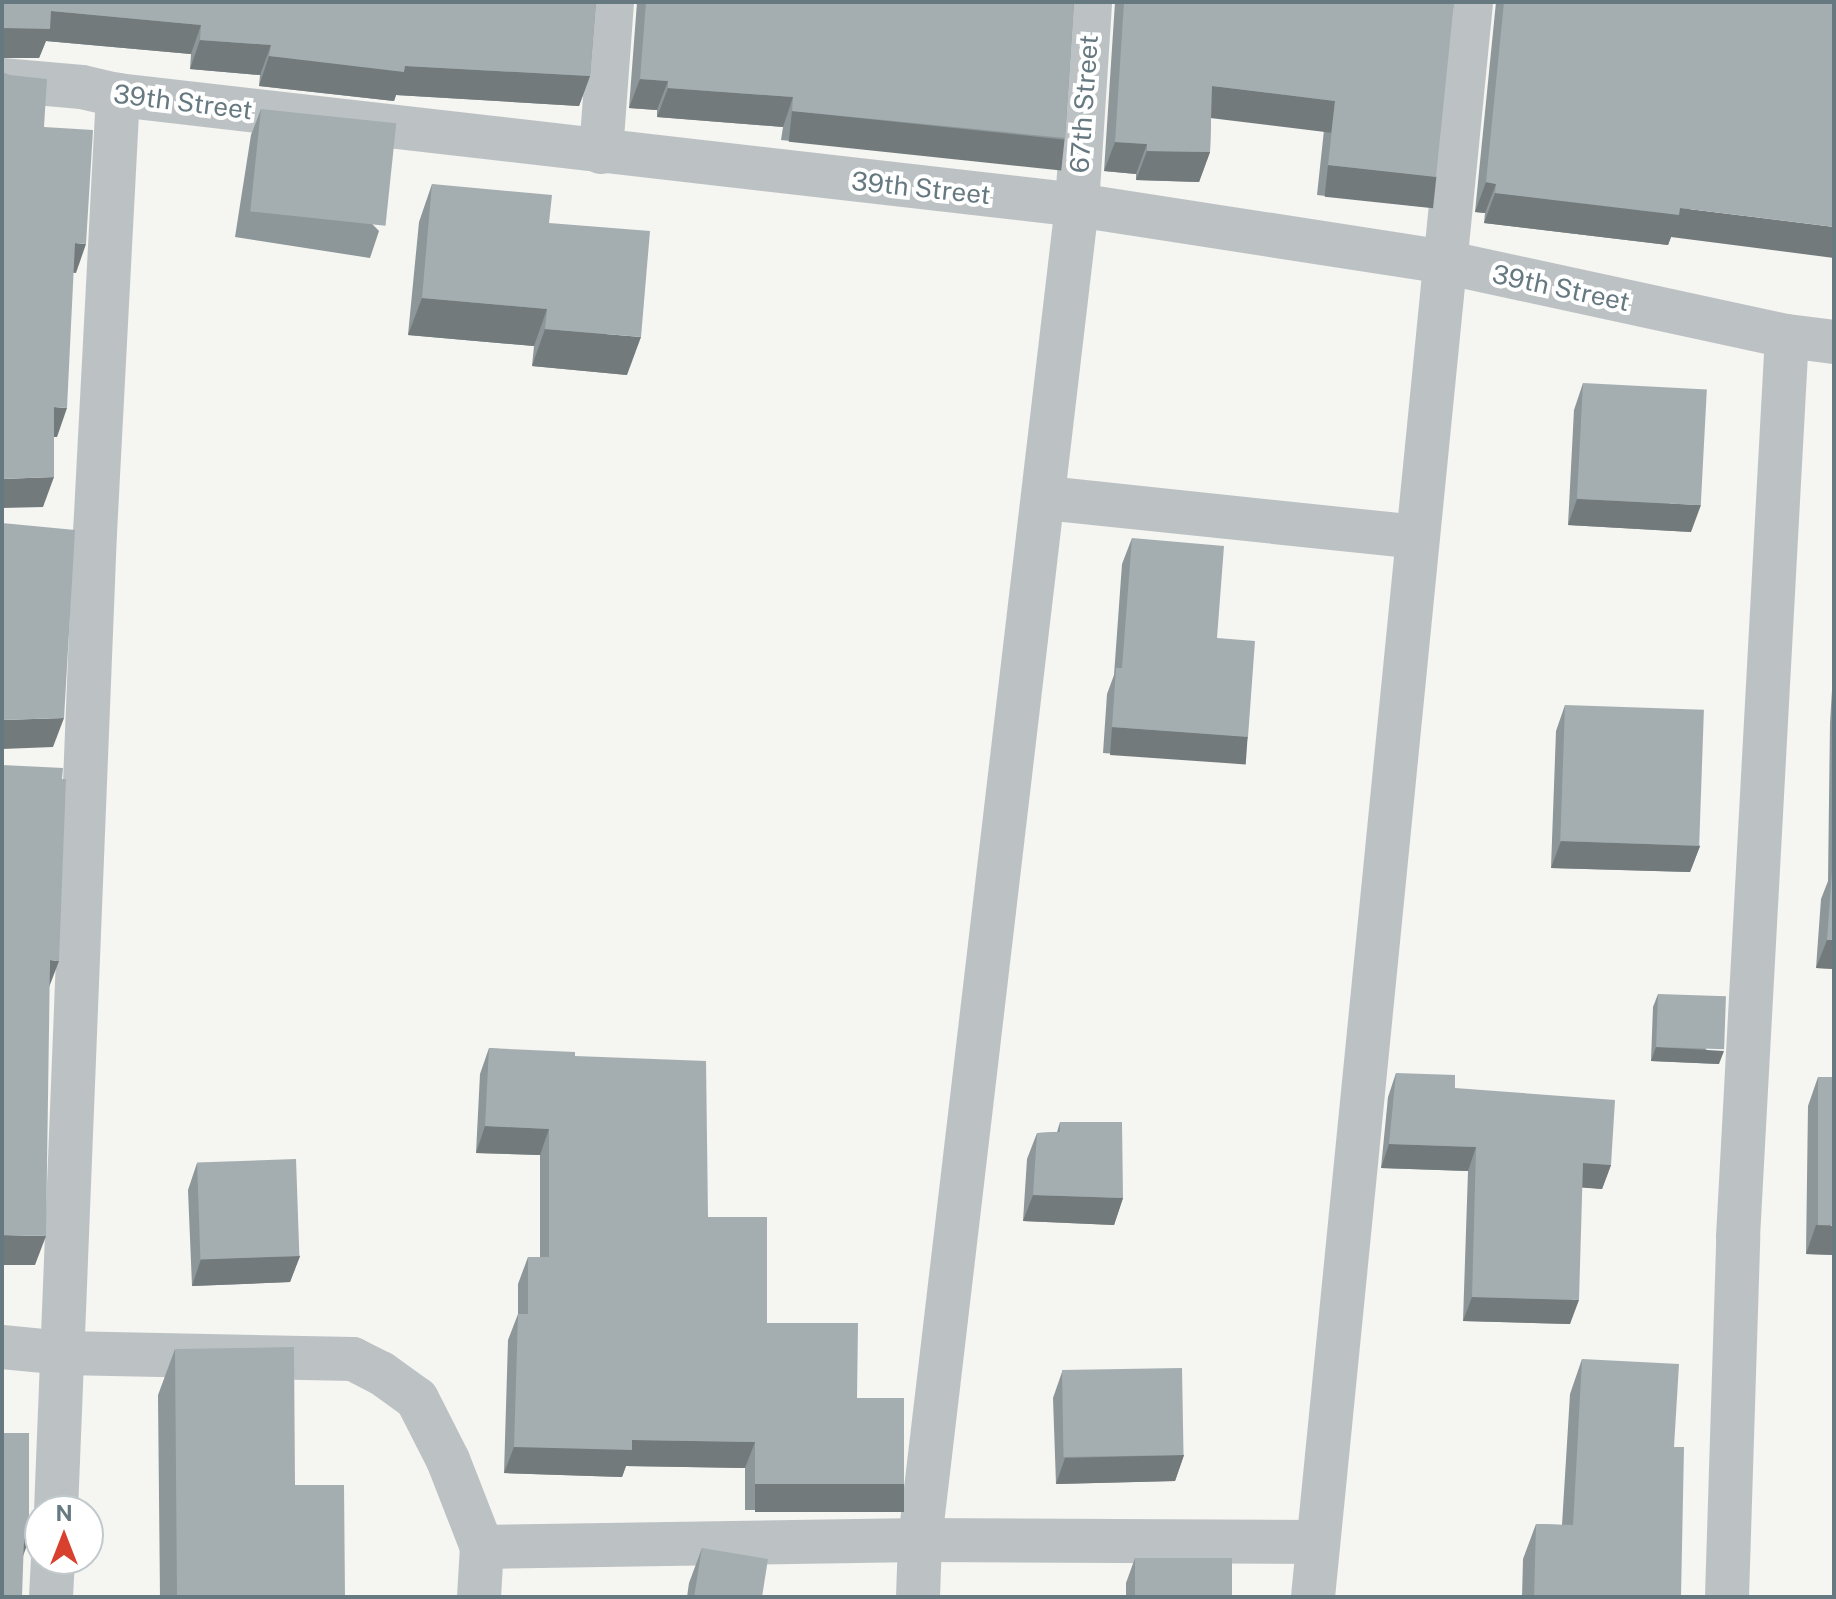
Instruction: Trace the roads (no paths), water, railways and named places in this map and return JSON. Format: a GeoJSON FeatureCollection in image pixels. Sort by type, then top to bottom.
{"type":"FeatureCollection","features":[{"type":"Feature","properties":{"kind":"street"},"geometry":{"type":"LineString","coordinates":[[601,152],[612,2]]}},
{"type":"Feature","properties":{"kind":"street","name":"67th Street"},"geometry":{"type":"LineString","coordinates":[[918,1597],[920,1540],[1046,498],[1077,205],[1090,2]]}},
{"type":"Feature","properties":{"kind":"street"},"geometry":{"type":"LineString","coordinates":[[1313,1597],[1316,1542],[1371,1030],[1471,2]]}},
{"type":"Feature","properties":{"kind":"street","name":"39th Street"},"geometry":{"type":"LineString","coordinates":[[2,80],[1077,205],[1444,262],[1787,336],[1834,342]]}},
{"type":"Feature","properties":{"kind":"street"},"geometry":{"type":"LineString","coordinates":[[57,1495],[63,1353],[66,772],[95,533],[118,95]]}},
{"type":"Feature","properties":{"kind":"street"},"geometry":{"type":"LineString","coordinates":[[1727,1597],[1738,1237],[1787,336]]}},
{"type":"Feature","properties":{"kind":"street"},"geometry":{"type":"LineString","coordinates":[[1046,498],[1417,537]]}},
{"type":"Feature","properties":{"kind":"street"},"geometry":{"type":"LineString","coordinates":[[48,532],[95,533]]}},
{"type":"Feature","properties":{"kind":"street"},"geometry":{"type":"LineString","coordinates":[[2,1347],[63,1353],[353,1359],[381,1373],[417,1399],[448,1460],[482,1547],[479,1597]]}},
{"type":"Feature","properties":{"kind":"street"},"geometry":{"type":"LineString","coordinates":[[482,1547],[920,1540],[1316,1542]]}},
{"type":"Feature","properties":{"kind":"street"},"geometry":{"type":"LineString","coordinates":[[51,1597],[52,1575]]}}]}
